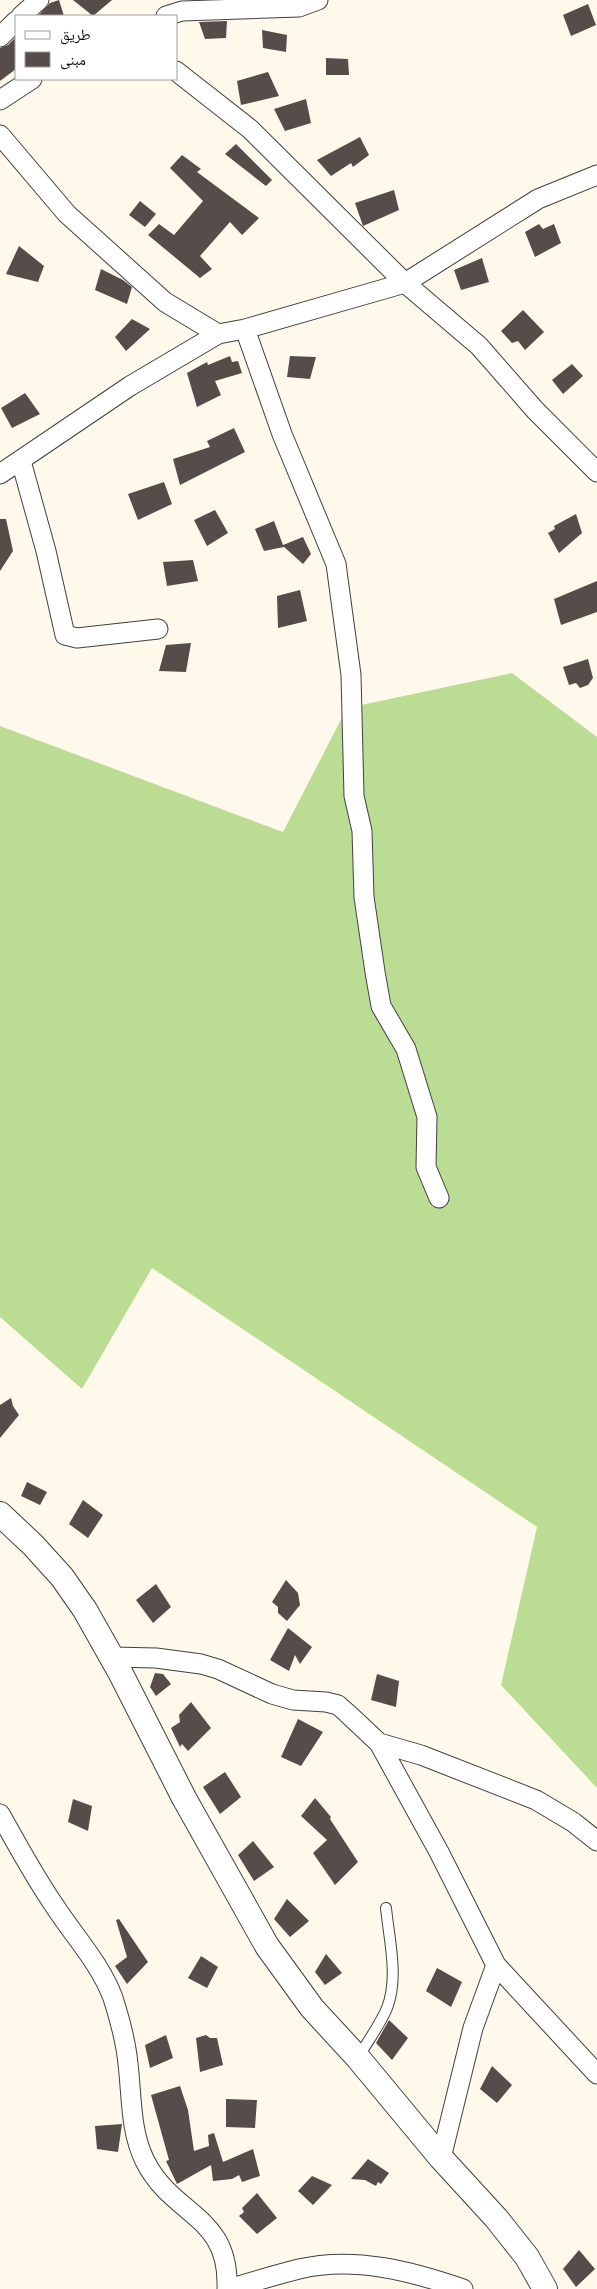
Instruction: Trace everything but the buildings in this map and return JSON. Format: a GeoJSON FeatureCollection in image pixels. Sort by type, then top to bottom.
{"type":"FeatureCollection","features":[{"type":"Feature","properties":{"kind":"street"},"geometry":{"type":"LineString","coordinates":[[23,15],[39,0]]}},
{"type":"Feature","properties":{"kind":"street"},"geometry":{"type":"LineString","coordinates":[[170,15],[182,12],[299,7],[318,0]]}},
{"type":"Feature","properties":{"kind":"street"},"geometry":{"type":"LineString","coordinates":[[0,37],[15,22]]}},
{"type":"Feature","properties":{"kind":"street"},"geometry":{"type":"LineString","coordinates":[[178,73],[250,129],[405,282],[479,346],[535,410],[597,472]]}},
{"type":"Feature","properties":{"kind":"street"},"geometry":{"type":"LineString","coordinates":[[0,100],[30,80]]}},
{"type":"Feature","properties":{"kind":"street"},"geometry":{"type":"LineString","coordinates":[[0,135],[67,214],[165,302],[218,334]]}},
{"type":"Feature","properties":{"kind":"street"},"geometry":{"type":"LineString","coordinates":[[0,474],[130,386],[218,334],[245,329],[405,282],[538,200],[597,175]]}},
{"type":"Feature","properties":{"kind":"street"},"geometry":{"type":"LineString","coordinates":[[245,329],[282,434],[336,564],[351,675],[354,796],[362,831],[364,897],[375,972],[382,1006],[406,1049],[427,1117],[426,1167],[439,1198]]}},
{"type":"Feature","properties":{"kind":"street"},"geometry":{"type":"LineString","coordinates":[[21,461],[46,551],[65,635],[77,638],[158,629]]}},
{"type":"Feature","properties":{"kind":"street"},"geometry":{"type":"LineString","coordinates":[[0,1514],[34,1545],[62,1577],[85,1610],[112,1657],[184,1798],[267,1946],[312,2008],[358,2058],[441,2158],[496,2218],[527,2257],[546,2289]]}},
{"type":"Feature","properties":{"kind":"street"},"geometry":{"type":"LineString","coordinates":[[112,1657],[156,1658],[201,1664],[218,1669],[272,1694],[293,1700],[321,1701],[338,1706],[379,1743],[439,1852],[496,1965],[597,2074]]}},
{"type":"Feature","properties":{"kind":"street"},"geometry":{"type":"LineString","coordinates":[[379,1743],[421,1755],[536,1800],[573,1822],[597,1840]]}},
{"type":"Feature","properties":{"kind":"street"},"geometry":{"type":"LineString","coordinates":[[0,1814],[36,1879],[98,1969],[112,1996],[123,2033],[134,2126],[144,2159],[155,2179],[218,2238],[228,2269],[228,2289],[300,2269],[355,2265],[389,2268],[428,2276],[464,2289]]}},
{"type":"Feature","properties":{"kind":"street"},"geometry":{"type":"LineString","coordinates":[[441,2158],[473,2028],[496,1965]]}},
{"type":"Feature","properties":{"kind":"lane"},"geometry":{"type":"LineString","coordinates":[[358,2058],[387,2008],[391,1993],[393,1981],[386,1908]]}},
{"type":"Feature","properties":{"kind":"green space"},"geometry":{"type":"Polygon","coordinates":[[[512,673],[597,737],[597,1788],[501,1685],[537,1527],[152,1268],[82,1389],[0,1317],[0,726],[283,832],[347,708],[512,673]]]}}]}
